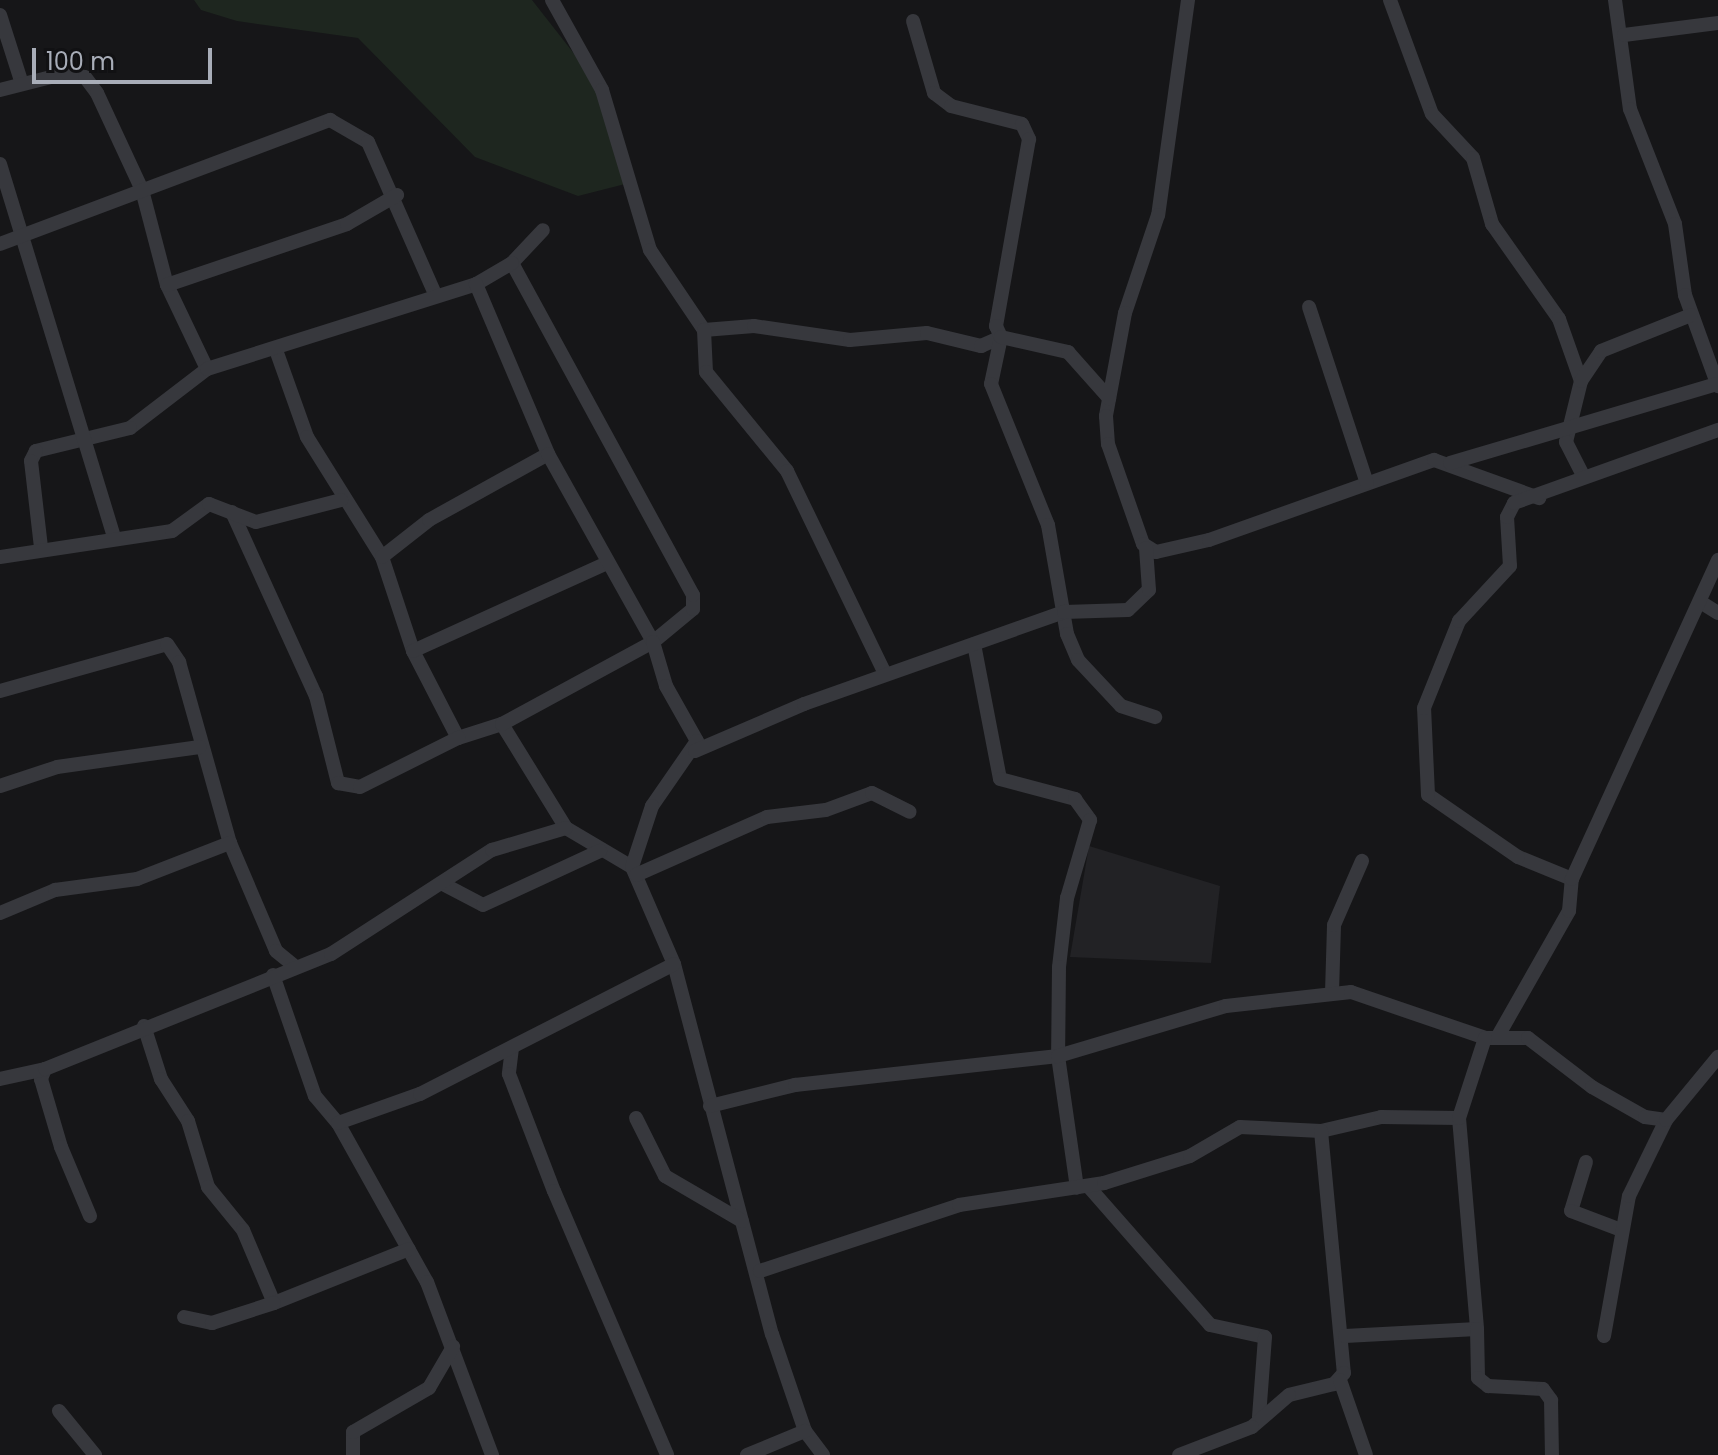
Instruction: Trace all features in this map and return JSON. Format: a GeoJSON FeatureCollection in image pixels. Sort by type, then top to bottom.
{"type":"FeatureCollection","features":[{"type":"Feature","properties":{"kind":"street"},"geometry":{"type":"LineString","coordinates":[[552,0],[602,90],[650,250],[704,330],[706,372],[787,471],[885,674]]}},
{"type":"Feature","properties":{"kind":"street"},"geometry":{"type":"LineString","coordinates":[[695,751],[885,674],[1064,612],[1140,604],[1149,590],[1146,548],[1108,444],[1109,398],[1125,313],[1158,215],[1188,0]]}},
{"type":"Feature","properties":{"kind":"street"},"geometry":{"type":"LineString","coordinates":[[1390,0],[1432,114],[1473,158],[1492,224],[1559,319],[1581,381]]}},
{"type":"Feature","properties":{"kind":"street"},"geometry":{"type":"LineString","coordinates":[[1450,463],[1718,385],[1691,315],[1675,224],[1630,109],[1624,35],[1615,0]]}},
{"type":"Feature","properties":{"kind":"street"},"geometry":{"type":"LineString","coordinates":[[0,15],[21,81]]}},
{"type":"Feature","properties":{"kind":"street"},"geometry":{"type":"LineString","coordinates":[[913,21],[934,93],[951,106],[1022,124],[1029,139],[996,326],[1001,337],[991,384],[1048,525],[1064,612],[1078,660],[1121,706],[1155,717]]}},
{"type":"Feature","properties":{"kind":"street"},"geometry":{"type":"LineString","coordinates":[[1624,35],[1718,23]]}},
{"type":"Feature","properties":{"kind":"street"},"geometry":{"type":"LineString","coordinates":[[0,90],[21,81],[85,77],[142,190],[167,285],[207,369]]}},
{"type":"Feature","properties":{"kind":"street"},"geometry":{"type":"LineString","coordinates":[[0,244],[26,237],[330,120],[368,142],[397,195],[436,296]]}},
{"type":"Feature","properties":{"kind":"street"},"geometry":{"type":"LineString","coordinates":[[0,164],[26,237],[114,537]]}},
{"type":"Feature","properties":{"kind":"street"},"geometry":{"type":"LineString","coordinates":[[167,285],[347,224],[397,195]]}},
{"type":"Feature","properties":{"kind":"street"},"geometry":{"type":"LineString","coordinates":[[41,548],[31,461],[36,451],[130,428],[207,369],[276,350],[476,284],[512,263],[543,230]]}},
{"type":"Feature","properties":{"kind":"street"},"geometry":{"type":"LineString","coordinates":[[232,512],[316,696],[338,783],[360,787],[458,738],[502,724],[653,642],[689,619],[693,595],[512,263]]}},
{"type":"Feature","properties":{"kind":"street"},"geometry":{"type":"LineString","coordinates":[[476,284],[548,454],[605,564],[653,642],[666,686],[697,741],[695,751],[652,806],[634,871]]}},
{"type":"Feature","properties":{"kind":"street"},"geometry":{"type":"LineString","coordinates":[[1309,307],[1367,483]]}},
{"type":"Feature","properties":{"kind":"street"},"geometry":{"type":"LineString","coordinates":[[1583,476],[1566,442],[1581,381],[1601,351],[1691,315]]}},
{"type":"Feature","properties":{"kind":"street"},"geometry":{"type":"LineString","coordinates":[[704,330],[754,326],[850,340],[903,332],[981,346],[1001,337],[1068,352],[1109,398]]}},
{"type":"Feature","properties":{"kind":"street"},"geometry":{"type":"LineString","coordinates":[[276,350],[307,437],[341,500],[382,557],[413,651],[458,738]]}},
{"type":"Feature","properties":{"kind":"street"},"geometry":{"type":"LineString","coordinates":[[1572,879],[1491,840],[1441,807],[1425,786],[1424,708],[1459,621],[1510,566],[1507,517],[1514,503],[1539,498],[1583,476],[1718,430]]}},
{"type":"Feature","properties":{"kind":"street"},"geometry":{"type":"LineString","coordinates":[[382,557],[429,520],[548,454]]}},
{"type":"Feature","properties":{"kind":"street"},"geometry":{"type":"LineString","coordinates":[[1146,548],[1209,540],[1434,460],[1450,463],[1539,498]]}},
{"type":"Feature","properties":{"kind":"street"},"geometry":{"type":"LineString","coordinates":[[0,557],[41,548],[172,531],[209,504],[256,522],[341,500]]}},
{"type":"Feature","properties":{"kind":"street"},"geometry":{"type":"LineString","coordinates":[[1552,1455],[1551,1400],[1543,1389],[1488,1386],[1478,1378],[1477,1329],[1459,1118],[1470,1100],[1492,1037],[1569,911],[1572,879],[1702,603],[1718,560]]}},
{"type":"Feature","properties":{"kind":"street"},"geometry":{"type":"LineString","coordinates":[[413,651],[605,564]]}},
{"type":"Feature","properties":{"kind":"street"},"geometry":{"type":"LineString","coordinates":[[1702,603],[1718,613]]}},
{"type":"Feature","properties":{"kind":"street"},"geometry":{"type":"LineString","coordinates":[[0,691],[167,644],[179,662],[200,747],[230,843],[276,951],[293,965]]}},
{"type":"Feature","properties":{"kind":"street"},"geometry":{"type":"LineString","coordinates":[[974,644],[1000,779],[1075,799],[1090,820],[1067,898],[1058,1056],[1083,1187],[1210,1325],[1265,1337],[1259,1417]]}},
{"type":"Feature","properties":{"kind":"street"},"geometry":{"type":"LineString","coordinates":[[502,724],[566,828],[634,871],[674,964],[742,1221],[760,1271],[772,1334],[805,1431],[823,1455]]}},
{"type":"Feature","properties":{"kind":"street"},"geometry":{"type":"LineString","coordinates":[[0,786],[57,767],[200,747]]}},
{"type":"Feature","properties":{"kind":"street"},"geometry":{"type":"LineString","coordinates":[[634,871],[800,810],[826,810],[872,793],[910,812]]}},
{"type":"Feature","properties":{"kind":"street"},"geometry":{"type":"LineString","coordinates":[[0,1079],[45,1069],[293,965],[358,942],[515,838],[566,828]]}},
{"type":"Feature","properties":{"kind":"street"},"geometry":{"type":"LineString","coordinates":[[0,913],[55,890],[137,879],[230,843]]}},
{"type":"Feature","properties":{"kind":"street"},"geometry":{"type":"LineString","coordinates":[[443,884],[483,905],[600,851]]}},
{"type":"Feature","properties":{"kind":"street"},"geometry":{"type":"LineString","coordinates":[[1332,993],[1336,916],[1362,861]]}},
{"type":"Feature","properties":{"kind":"street"},"geometry":{"type":"LineString","coordinates":[[338,1123],[483,1063],[674,964]]}},
{"type":"Feature","properties":{"kind":"street"},"geometry":{"type":"LineString","coordinates":[[273,975],[315,1096],[338,1123],[409,1249],[453,1347],[492,1455]]}},
{"type":"Feature","properties":{"kind":"street"},"geometry":{"type":"LineString","coordinates":[[710,1106],[810,1083],[1058,1056],[1226,1006],[1332,993],[1381,998],[1492,1037],[1528,1038],[1592,1087],[1645,1117],[1666,1120]]}},
{"type":"Feature","properties":{"kind":"street"},"geometry":{"type":"LineString","coordinates":[[144,1026],[161,1079],[188,1121],[208,1187],[243,1230],[274,1303]]}},
{"type":"Feature","properties":{"kind":"street"},"geometry":{"type":"LineString","coordinates":[[512,1048],[509,1074],[618,1355],[667,1455]]}},
{"type":"Feature","properties":{"kind":"street"},"geometry":{"type":"LineString","coordinates":[[1604,1336],[1621,1230],[1666,1120],[1718,1057]]}},
{"type":"Feature","properties":{"kind":"street"},"geometry":{"type":"LineString","coordinates":[[483,1063],[509,1074]]}},
{"type":"Feature","properties":{"kind":"street"},"geometry":{"type":"LineString","coordinates":[[45,1069],[41,1079],[61,1147],[90,1216]]}},
{"type":"Feature","properties":{"kind":"street"},"geometry":{"type":"LineString","coordinates":[[760,1271],[959,1205],[1083,1187],[1190,1156],[1240,1127],[1321,1131],[1381,1117],[1459,1118]]}},
{"type":"Feature","properties":{"kind":"street"},"geometry":{"type":"LineString","coordinates":[[636,1118],[665,1176],[742,1221]]}},
{"type":"Feature","properties":{"kind":"street"},"geometry":{"type":"LineString","coordinates":[[1321,1131],[1330,1273],[1345,1336],[1340,1380],[1366,1455]]}},
{"type":"Feature","properties":{"kind":"street"},"geometry":{"type":"LineString","coordinates":[[1586,1162],[1571,1211],[1621,1230]]}},
{"type":"Feature","properties":{"kind":"street"},"geometry":{"type":"LineString","coordinates":[[184,1317],[212,1323],[274,1303],[409,1249]]}},
{"type":"Feature","properties":{"kind":"street"},"geometry":{"type":"LineString","coordinates":[[1345,1336],[1477,1329]]}},
{"type":"Feature","properties":{"kind":"street"},"geometry":{"type":"LineString","coordinates":[[353,1455],[353,1432],[429,1388],[453,1347]]}},
{"type":"Feature","properties":{"kind":"street"},"geometry":{"type":"LineString","coordinates":[[1179,1455],[1252,1427],[1259,1417],[1289,1395],[1340,1380]]}},
{"type":"Feature","properties":{"kind":"street"},"geometry":{"type":"LineString","coordinates":[[59,1411],[95,1455]]}},
{"type":"Feature","properties":{"kind":"street"},"geometry":{"type":"LineString","coordinates":[[747,1455],[805,1431]]}},
{"type":"Feature","properties":{"kind":"shaded area"},"geometry":{"type":"Polygon","coordinates":[[[194,0],[532,0],[597,83],[633,182],[578,196],[475,157],[358,38],[237,21],[201,10],[194,0]]]}},
{"type":"Feature","properties":{"kind":"shaded area"},"geometry":{"type":"Polygon","coordinates":[[[1089,846],[1220,886],[1211,963],[1070,957],[1089,846]]]}}]}
